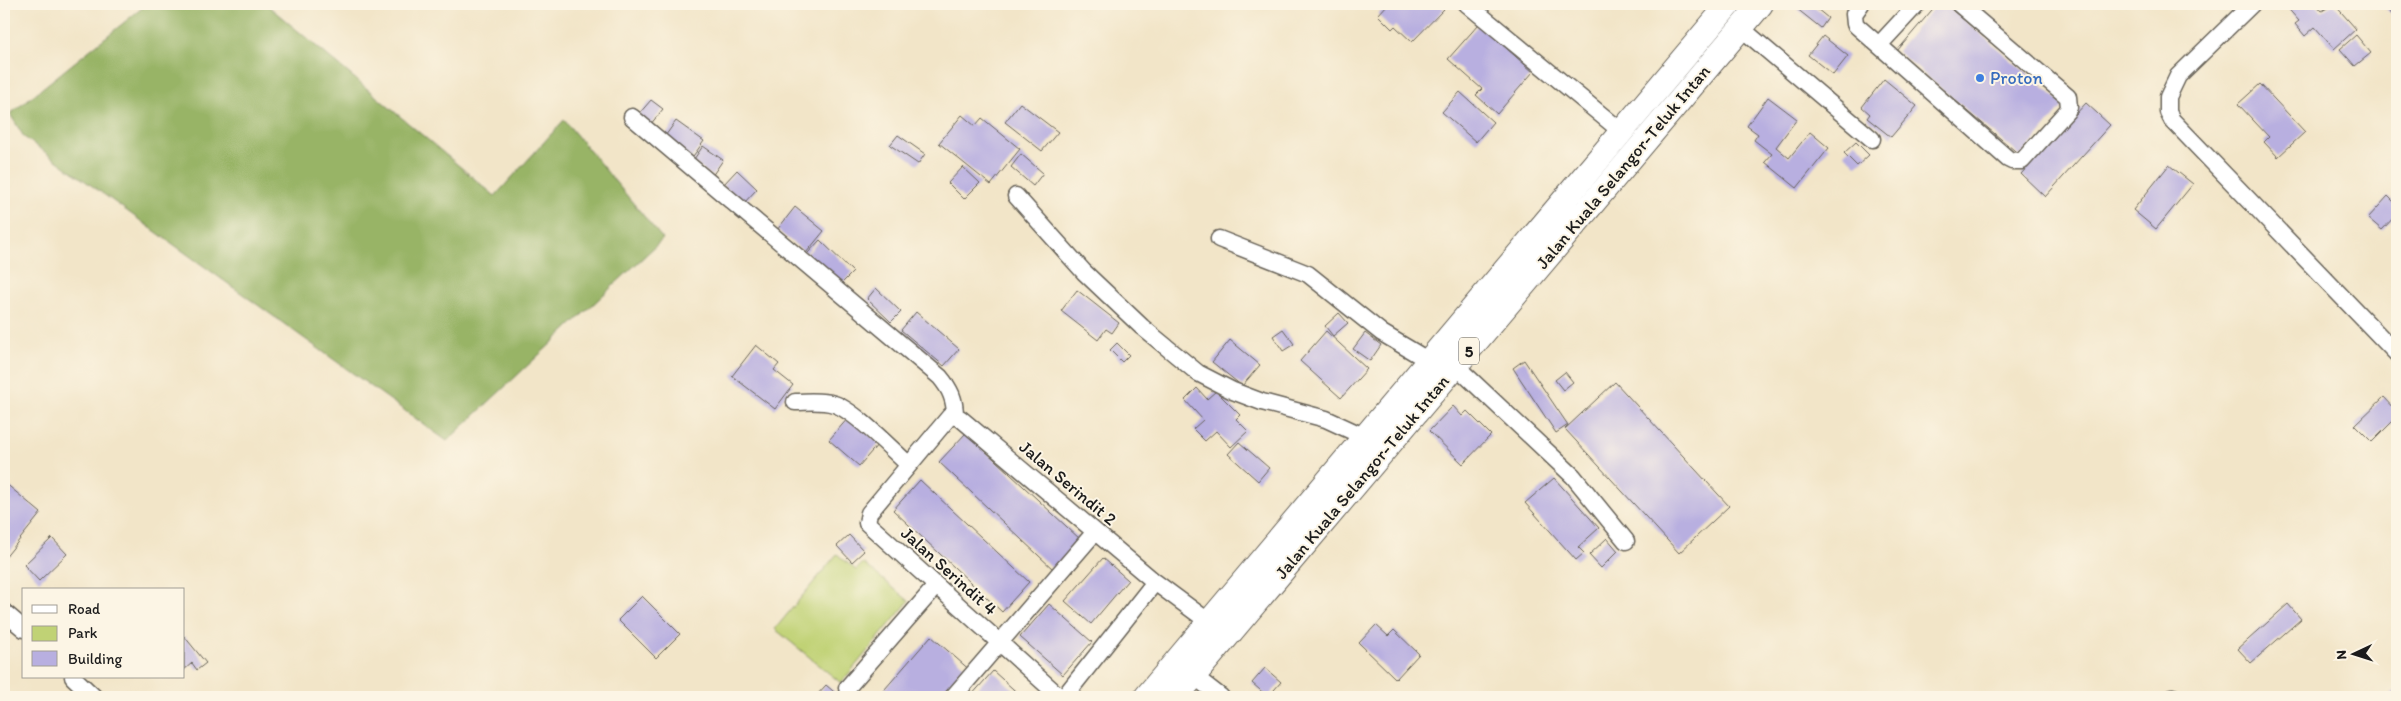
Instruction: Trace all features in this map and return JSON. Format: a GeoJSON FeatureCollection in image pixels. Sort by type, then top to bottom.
{"type":"FeatureCollection","features":[{"type":"Feature","properties":{"kind":"highway","name":"Jalan Kuala Selangor-Teluk Intan"},"geometry":{"type":"LineString","coordinates":[[1146,697],[1729,4]]}},
{"type":"Feature","properties":{"kind":"highway","name":"Jalan Kuala Selangor-Teluk Intan"},"geometry":{"type":"LineString","coordinates":[[1176,697],[1761,4]]}},
{"type":"Feature","properties":{"kind":"street"},"geometry":{"type":"LineString","coordinates":[[1467,4],[1622,132]]}},
{"type":"Feature","properties":{"kind":"street"},"geometry":{"type":"LineString","coordinates":[[1861,4],[1854,14],[1855,24],[2008,159],[2022,161],[2067,111],[2069,107],[2068,97],[1959,4]]}},
{"type":"Feature","properties":{"kind":"street"},"geometry":{"type":"LineString","coordinates":[[1879,45],[1917,4]]}},
{"type":"Feature","properties":{"kind":"street"},"geometry":{"type":"LineString","coordinates":[[2252,4],[2178,76],[2168,97],[2168,112],[2172,120],[2397,354]]}},
{"type":"Feature","properties":{"kind":"street"},"geometry":{"type":"LineString","coordinates":[[1741,28],[1872,138]]}},
{"type":"Feature","properties":{"kind":"street"},"geometry":{"type":"LineString","coordinates":[[632,117],[940,378],[949,388],[954,400],[955,416],[946,419],[908,465],[847,411],[834,404],[820,401],[795,402]]}},
{"type":"Feature","properties":{"kind":"street"},"geometry":{"type":"LineString","coordinates":[[1016,196],[1084,272],[1142,327],[1198,373],[1233,391],[1262,402],[1326,419],[1365,437]]}},
{"type":"Feature","properties":{"kind":"street"},"geometry":{"type":"LineString","coordinates":[[1219,239],[1308,274],[1382,333],[1429,360]]}},
{"type":"Feature","properties":{"kind":"street"},"geometry":{"type":"LineString","coordinates":[[1456,366],[1573,476],[1626,541]]}},
{"type":"Feature","properties":{"kind":"street","name":"Jalan Serindit 2"},"geometry":{"type":"LineString","coordinates":[[955,416],[1155,582],[1209,622]]}},
{"type":"Feature","properties":{"kind":"street","name":"Jalan Serindit 4"},"geometry":{"type":"LineString","coordinates":[[908,465],[869,513],[867,523],[999,643],[1062,697]]}},
{"type":"Feature","properties":{"kind":"street"},"geometry":{"type":"LineString","coordinates":[[953,697],[1095,532]]}},
{"type":"Feature","properties":{"kind":"street"},"geometry":{"type":"LineString","coordinates":[[1062,697],[1155,582]]}},
{"type":"Feature","properties":{"kind":"street"},"geometry":{"type":"LineString","coordinates":[[847,688],[936,586]]}},
{"type":"Feature","properties":{"kind":"street"},"geometry":{"type":"LineString","coordinates":[[4,612],[22,627]]}},
{"type":"Feature","properties":{"kind":"street"},"geometry":{"type":"LineString","coordinates":[[1194,676],[1221,697]]}},
{"type":"Feature","properties":{"kind":"street"},"geometry":{"type":"LineString","coordinates":[[74,678],[94,697]]}},
{"type":"Feature","properties":{"kind":"green space"},"geometry":{"type":"Polygon","coordinates":[[[147,4],[266,4],[495,196],[564,120],[663,239],[447,441],[24,137],[10,114],[147,4]]]}},
{"type":"Feature","properties":{"kind":"green space"},"geometry":{"type":"Polygon","coordinates":[[[837,554],[856,570],[863,563],[909,601],[841,683],[775,629],[837,554]]]}},
{"type":"Feature","properties":{"kind":"building"},"geometry":{"type":"Polygon","coordinates":[[[1388,4],[1439,4],[1444,9],[1412,42],[1395,26],[1392,29],[1378,15],[1388,4]]]}},
{"type":"Feature","properties":{"kind":"building"},"geometry":{"type":"Polygon","coordinates":[[[1791,4],[1811,4],[1828,18],[1821,28],[1791,4]]]}},
{"type":"Feature","properties":{"kind":"building","name":"Proton"},"geometry":{"type":"Polygon","coordinates":[[[1937,4],[1945,4],[2064,105],[2021,156],[1897,51],[1937,4]]]}},
{"type":"Feature","properties":{"kind":"building"},"geometry":{"type":"Polygon","coordinates":[[[2284,4],[2316,4],[2322,11],[2334,4],[2356,29],[2334,49],[2315,27],[2305,36],[2295,24],[2299,21],[2284,4]]]}},
{"type":"Feature","properties":{"kind":"building"},"geometry":{"type":"Polygon","coordinates":[[[2381,4],[2397,4],[2397,19],[2381,4]]]}},
{"type":"Feature","properties":{"kind":"building"},"geometry":{"type":"Polygon","coordinates":[[[1479,24],[1533,72],[1497,114],[1476,95],[1482,89],[1448,59],[1479,24]]]}},
{"type":"Feature","properties":{"kind":"building"},"geometry":{"type":"Polygon","coordinates":[[[2356,35],[2371,53],[2355,66],[2340,49],[2356,35]]]}},
{"type":"Feature","properties":{"kind":"building"},"geometry":{"type":"Polygon","coordinates":[[[1823,36],[1848,56],[1833,75],[1808,55],[1823,36]]]}},
{"type":"Feature","properties":{"kind":"building"},"geometry":{"type":"Polygon","coordinates":[[[1884,79],[1917,106],[1891,137],[1867,118],[1870,114],[1862,107],[1884,79]]]}},
{"type":"Feature","properties":{"kind":"building"},"geometry":{"type":"Polygon","coordinates":[[[2260,84],[2305,132],[2278,157],[2264,142],[2269,137],[2238,104],[2260,84]]]}},
{"type":"Feature","properties":{"kind":"building"},"geometry":{"type":"Polygon","coordinates":[[[1460,92],[1493,122],[1476,142],[1442,112],[1460,92]]]}},
{"type":"Feature","properties":{"kind":"building"},"geometry":{"type":"Polygon","coordinates":[[[1768,97],[1797,119],[1776,147],[1789,158],[1810,132],[1829,148],[1797,188],[1765,162],[1772,154],[1754,140],[1758,134],[1747,126],[1768,97]]]}},
{"type":"Feature","properties":{"kind":"building"},"geometry":{"type":"Polygon","coordinates":[[[651,100],[663,109],[650,125],[638,115],[651,100]]]}},
{"type":"Feature","properties":{"kind":"building"},"geometry":{"type":"Polygon","coordinates":[[[1020,103],[1058,132],[1042,151],[1005,122],[1020,103]]]}},
{"type":"Feature","properties":{"kind":"building"},"geometry":{"type":"Polygon","coordinates":[[[2086,103],[2110,125],[2045,197],[2021,174],[2086,103]]]}},
{"type":"Feature","properties":{"kind":"building"},"geometry":{"type":"Polygon","coordinates":[[[962,115],[975,126],[982,118],[1020,149],[991,185],[939,143],[962,115]]]}},
{"type":"Feature","properties":{"kind":"building"},"geometry":{"type":"Polygon","coordinates":[[[676,121],[704,141],[691,159],[663,139],[676,121]]]}},
{"type":"Feature","properties":{"kind":"building"},"geometry":{"type":"Polygon","coordinates":[[[898,135],[925,154],[918,164],[890,145],[898,135]]]}},
{"type":"Feature","properties":{"kind":"building"},"geometry":{"type":"Polygon","coordinates":[[[1856,142],[1869,155],[1857,166],[1844,153],[1856,142]]]}},
{"type":"Feature","properties":{"kind":"building"},"geometry":{"type":"Polygon","coordinates":[[[703,146],[723,160],[712,176],[692,162],[703,146]]]}},
{"type":"Feature","properties":{"kind":"building"},"geometry":{"type":"Polygon","coordinates":[[[1021,154],[1043,173],[1033,186],[1011,167],[1021,154]]]}},
{"type":"Feature","properties":{"kind":"building"},"geometry":{"type":"Polygon","coordinates":[[[2169,165],[2193,184],[2156,229],[2133,210],[2169,165]]]}},
{"type":"Feature","properties":{"kind":"building"},"geometry":{"type":"Polygon","coordinates":[[[963,167],[980,183],[964,199],[948,183],[963,167]]]}},
{"type":"Feature","properties":{"kind":"building"},"geometry":{"type":"Polygon","coordinates":[[[737,170],[757,189],[743,204],[723,185],[737,170]]]}},
{"type":"Feature","properties":{"kind":"building"},"geometry":{"type":"Polygon","coordinates":[[[2388,196],[2397,205],[2397,214],[2382,230],[2368,218],[2388,196]]]}},
{"type":"Feature","properties":{"kind":"building"},"geometry":{"type":"Polygon","coordinates":[[[795,207],[824,231],[806,253],[777,230],[795,207]]]}},
{"type":"Feature","properties":{"kind":"building"},"geometry":{"type":"Polygon","coordinates":[[[820,240],[853,272],[840,285],[807,254],[820,240]]]}},
{"type":"Feature","properties":{"kind":"building"},"geometry":{"type":"Polygon","coordinates":[[[876,288],[901,312],[891,322],[867,299],[876,288]]]}},
{"type":"Feature","properties":{"kind":"building"},"geometry":{"type":"Polygon","coordinates":[[[1077,290],[1119,323],[1112,333],[1106,329],[1098,340],[1061,311],[1077,290]]]}},
{"type":"Feature","properties":{"kind":"building"},"geometry":{"type":"Polygon","coordinates":[[[916,312],[959,349],[944,366],[901,330],[916,312]]]}},
{"type":"Feature","properties":{"kind":"building"},"geometry":{"type":"Polygon","coordinates":[[[1339,313],[1348,323],[1333,336],[1325,326],[1339,313]]]}},
{"type":"Feature","properties":{"kind":"building"},"geometry":{"type":"Polygon","coordinates":[[[1283,329],[1294,344],[1283,351],[1273,336],[1283,329]]]}},
{"type":"Feature","properties":{"kind":"building"},"geometry":{"type":"Polygon","coordinates":[[[1326,331],[1367,369],[1341,398],[1300,361],[1326,331]]]}},
{"type":"Feature","properties":{"kind":"building"},"geometry":{"type":"Polygon","coordinates":[[[1365,333],[1381,345],[1370,361],[1353,349],[1365,333]]]}},
{"type":"Feature","properties":{"kind":"building"},"geometry":{"type":"Polygon","coordinates":[[[1230,340],[1260,365],[1242,386],[1212,362],[1230,340]]]}},
{"type":"Feature","properties":{"kind":"building"},"geometry":{"type":"Polygon","coordinates":[[[1117,343],[1129,355],[1122,362],[1110,350],[1117,343]]]}},
{"type":"Feature","properties":{"kind":"building"},"geometry":{"type":"Polygon","coordinates":[[[756,345],[779,364],[774,370],[793,385],[775,409],[732,376],[756,345]]]}},
{"type":"Feature","properties":{"kind":"building"},"geometry":{"type":"Polygon","coordinates":[[[1524,360],[1568,425],[1556,433],[1513,368],[1524,360]]]}},
{"type":"Feature","properties":{"kind":"building"},"geometry":{"type":"Polygon","coordinates":[[[1565,372],[1573,382],[1563,390],[1555,380],[1565,372]]]}},
{"type":"Feature","properties":{"kind":"building"},"geometry":{"type":"Polygon","coordinates":[[[1615,382],[1729,506],[1679,553],[1565,429],[1615,382]]]}},
{"type":"Feature","properties":{"kind":"building"},"geometry":{"type":"Polygon","coordinates":[[[1197,388],[1207,399],[1216,391],[1240,415],[1236,419],[1248,431],[1231,447],[1216,431],[1205,441],[1193,429],[1203,420],[1185,400],[1197,388]]]}},
{"type":"Feature","properties":{"kind":"building"},"geometry":{"type":"Polygon","coordinates":[[[2384,397],[2397,411],[2397,417],[2372,442],[2355,425],[2384,397]]]}},
{"type":"Feature","properties":{"kind":"building"},"geometry":{"type":"Polygon","coordinates":[[[1453,406],[1462,416],[1467,411],[1491,435],[1463,464],[1429,431],[1453,406]]]}},
{"type":"Feature","properties":{"kind":"building"},"geometry":{"type":"Polygon","coordinates":[[[849,417],[879,443],[859,466],[829,440],[849,417]]]}},
{"type":"Feature","properties":{"kind":"building"},"geometry":{"type":"Polygon","coordinates":[[[966,433],[1081,540],[1054,570],[939,462],[966,433]]]}},
{"type":"Feature","properties":{"kind":"building"},"geometry":{"type":"Polygon","coordinates":[[[1239,442],[1269,468],[1258,481],[1228,454],[1239,442]]]}},
{"type":"Feature","properties":{"kind":"building"},"geometry":{"type":"Polygon","coordinates":[[[1554,478],[1599,528],[1578,547],[1584,553],[1576,560],[1525,503],[1554,478]]]}},
{"type":"Feature","properties":{"kind":"building"},"geometry":{"type":"Polygon","coordinates":[[[920,480],[1029,582],[1002,612],[893,510],[920,480]]]}},
{"type":"Feature","properties":{"kind":"building"},"geometry":{"type":"Polygon","coordinates":[[[4,482],[41,513],[4,559],[4,482]]]}},
{"type":"Feature","properties":{"kind":"building"},"geometry":{"type":"Polygon","coordinates":[[[849,535],[864,551],[852,562],[837,546],[849,535]]]}},
{"type":"Feature","properties":{"kind":"building"},"geometry":{"type":"Polygon","coordinates":[[[52,538],[67,554],[39,581],[24,565],[52,538]]]}},
{"type":"Feature","properties":{"kind":"building"},"geometry":{"type":"Polygon","coordinates":[[[1607,538],[1618,551],[1601,568],[1589,555],[1607,538]]]}},
{"type":"Feature","properties":{"kind":"building"},"geometry":{"type":"Polygon","coordinates":[[[1103,558],[1128,580],[1091,624],[1065,601],[1103,558]]]}},
{"type":"Feature","properties":{"kind":"building"},"geometry":{"type":"Polygon","coordinates":[[[642,596],[680,634],[656,658],[618,620],[642,596]]]}},
{"type":"Feature","properties":{"kind":"building"},"geometry":{"type":"Polygon","coordinates":[[[1049,604],[1092,642],[1063,675],[1020,637],[1049,604]]]}},
{"type":"Feature","properties":{"kind":"building"},"geometry":{"type":"Polygon","coordinates":[[[2288,604],[2301,619],[2251,663],[2238,649],[2288,604]]]}},
{"type":"Feature","properties":{"kind":"building"},"geometry":{"type":"Polygon","coordinates":[[[1376,625],[1388,636],[1394,630],[1419,654],[1396,679],[1359,643],[1376,625]]]}},
{"type":"Feature","properties":{"kind":"building"},"geometry":{"type":"Polygon","coordinates":[[[931,636],[972,672],[949,697],[878,697],[931,636]]]}},
{"type":"Feature","properties":{"kind":"building"},"geometry":{"type":"Polygon","coordinates":[[[185,637],[206,663],[197,670],[192,663],[185,669],[185,637]]]}},
{"type":"Feature","properties":{"kind":"building"},"geometry":{"type":"Polygon","coordinates":[[[1265,668],[1281,682],[1268,697],[1252,683],[1265,668]]]}},
{"type":"Feature","properties":{"kind":"building"},"geometry":{"type":"Polygon","coordinates":[[[993,671],[1022,697],[970,697],[993,671]]]}},
{"type":"Feature","properties":{"kind":"building"},"geometry":{"type":"Polygon","coordinates":[[[826,685],[840,697],[815,697],[826,685]]]}},
{"type":"Feature","properties":{"kind":"building"},"geometry":{"type":"Polygon","coordinates":[[[2396,690],[2397,697],[2388,697],[2396,690]]]}},
{"type":"Feature","properties":{"kind":"place","name":"Proton"},"geometry":{"type":"Point","coordinates":[1980,78]}}]}
